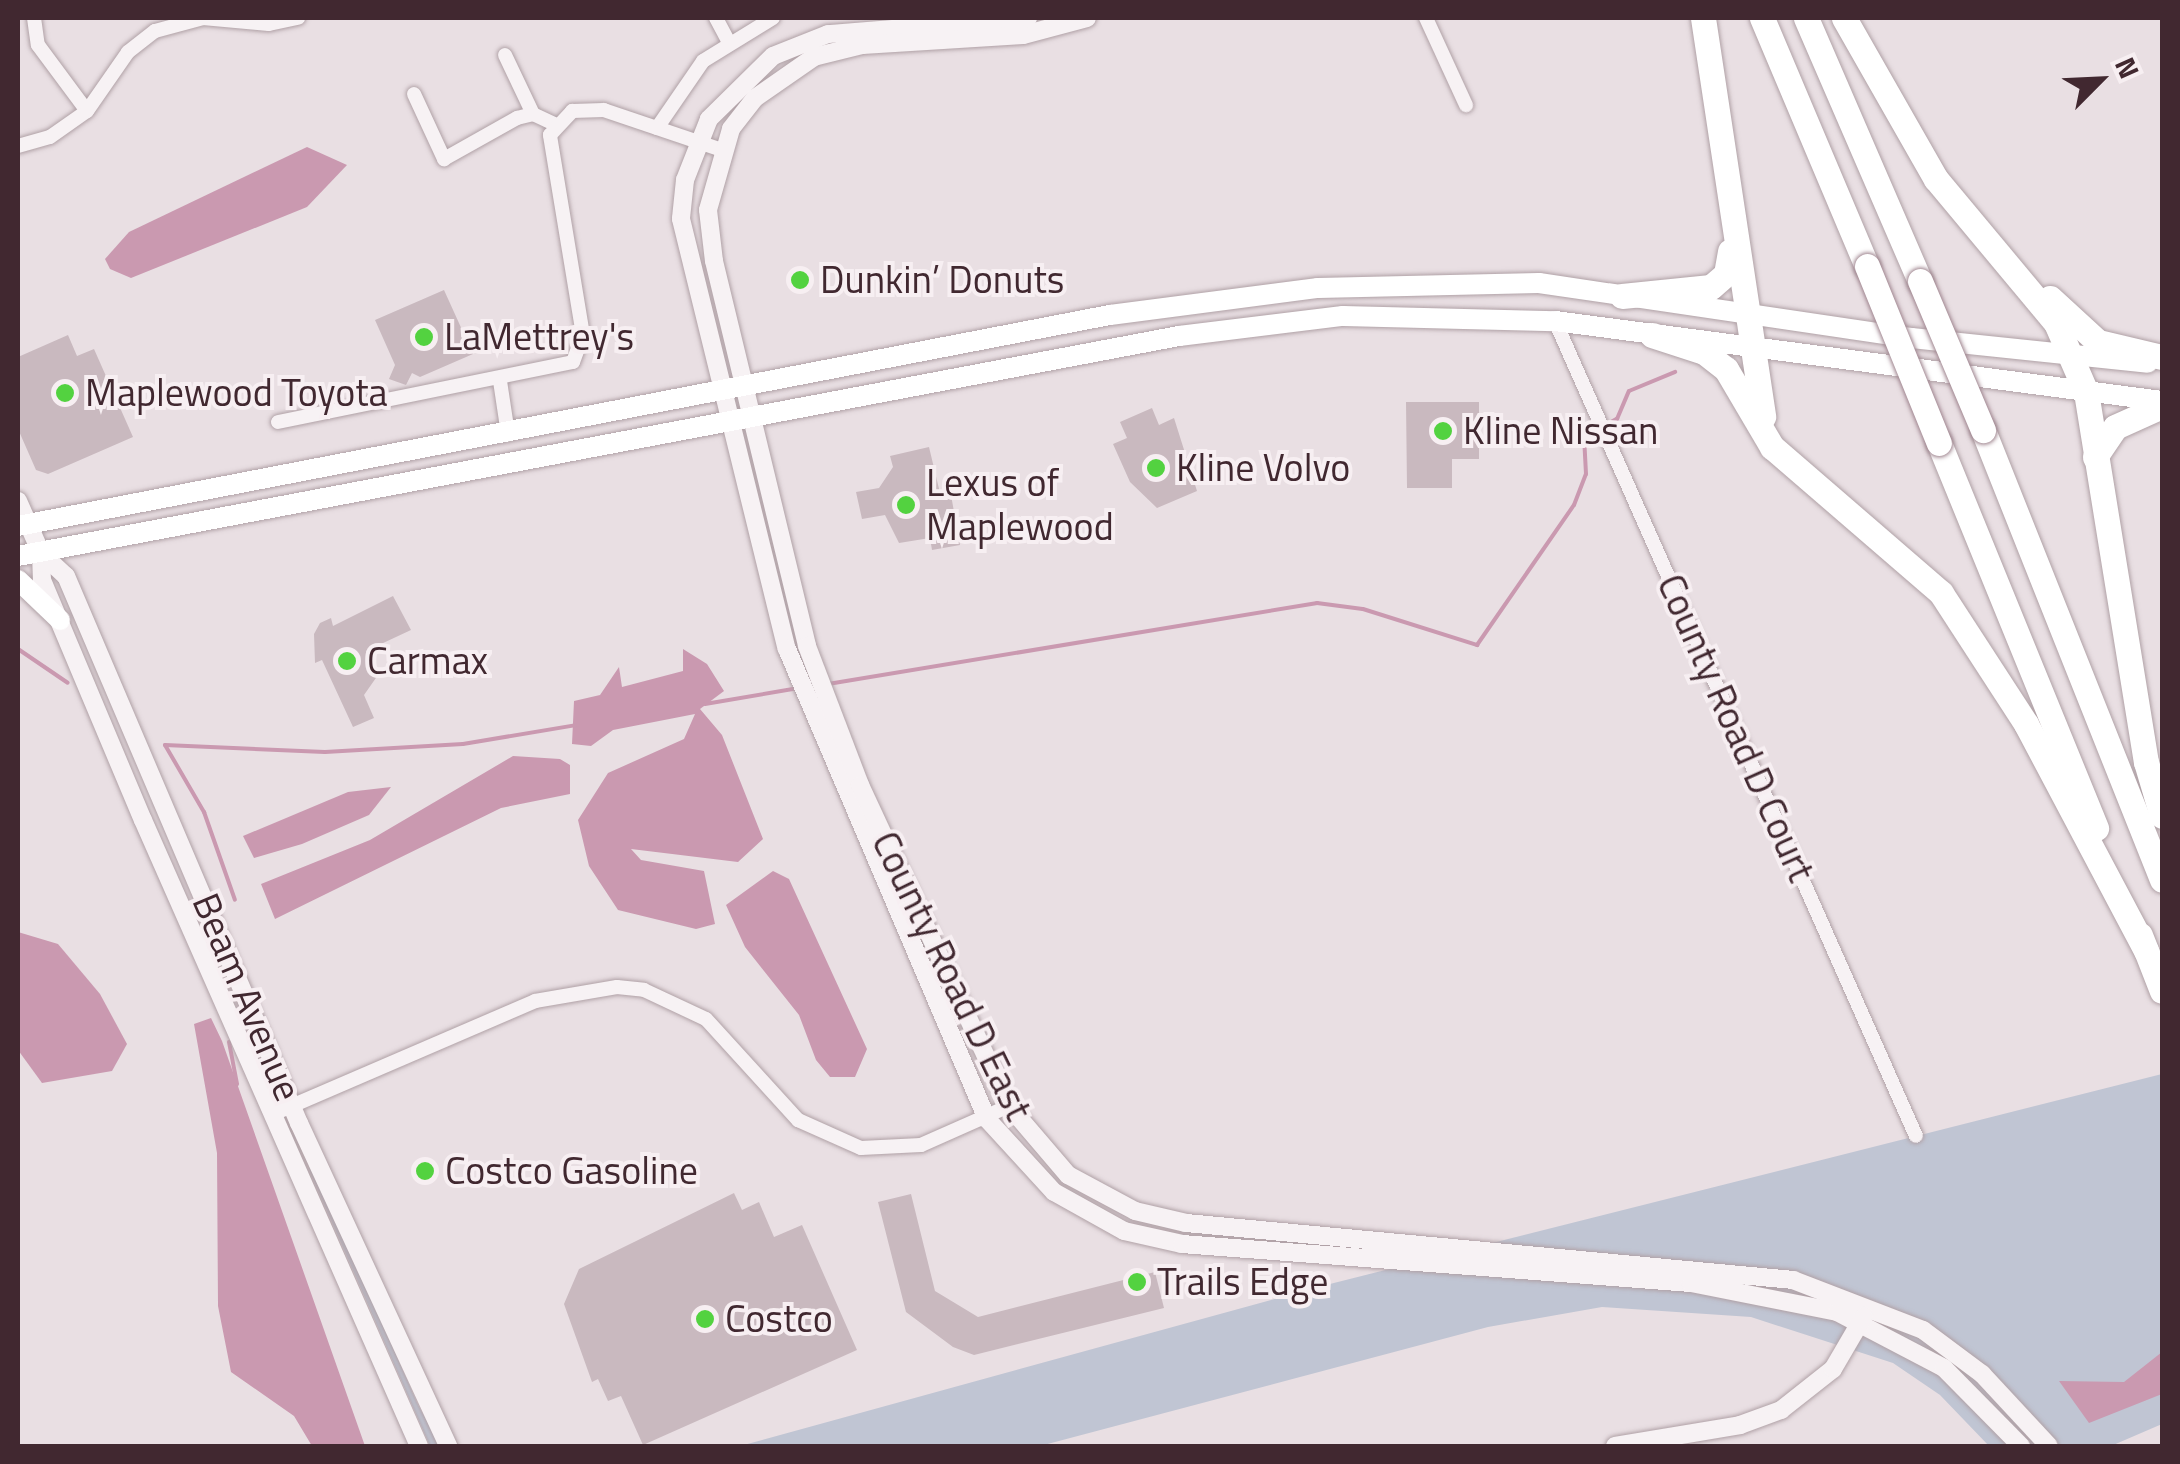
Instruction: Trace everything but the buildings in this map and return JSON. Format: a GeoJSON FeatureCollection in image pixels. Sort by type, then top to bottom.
{"type":"FeatureCollection","features":[{"type":"Feature","properties":{"kind":"highway"},"geometry":{"type":"LineString","coordinates":[[1703,18],[1732,191],[1743,316],[1772,448]]}},
{"type":"Feature","properties":{"kind":"highway"},"geometry":{"type":"LineString","coordinates":[[1762,18],[2162,990]]}},
{"type":"Feature","properties":{"kind":"highway"},"geometry":{"type":"LineString","coordinates":[[1806,18],[1983,430],[2162,880]]}},
{"type":"Feature","properties":{"kind":"highway"},"geometry":{"type":"LineString","coordinates":[[1844,18],[1936,179],[2056,324],[2086,392],[2146,762],[2162,816]]}},
{"type":"Feature","properties":{"kind":"highway"},"geometry":{"type":"LineString","coordinates":[[1936,179],[2098,342],[2162,361]]}},
{"type":"Feature","properties":{"kind":"highway"},"geometry":{"type":"LineString","coordinates":[[1622,296],[1719,283],[1730,260],[1732,191]]}},
{"type":"Feature","properties":{"kind":"highway"},"geometry":{"type":"LineString","coordinates":[[1652,335],[1704,352],[1726,369],[1772,448],[1941,592],[2026,724],[2146,951]]}},
{"type":"Feature","properties":{"kind":"highway"},"geometry":{"type":"LineString","coordinates":[[2095,456],[2115,428],[2162,403]]}},
{"type":"Feature","properties":{"kind":"main road"},"geometry":{"type":"LineString","coordinates":[[23,525],[1255,294],[1528,283],[1743,316],[2070,357],[2162,361]]}},
{"type":"Feature","properties":{"kind":"main road"},"geometry":{"type":"LineString","coordinates":[[18,556],[1273,322],[1390,314],[1555,320],[2162,403]]}},
{"type":"Feature","properties":{"kind":"main road"},"geometry":{"type":"LineString","coordinates":[[18,580],[60,620]]}},
{"type":"Feature","properties":{"kind":"street"},"geometry":{"type":"LineString","coordinates":[[34,18],[38,45],[87,111]]}},
{"type":"Feature","properties":{"kind":"street"},"geometry":{"type":"LineString","coordinates":[[18,146],[50,137],[87,111],[128,52],[155,31],[186,20],[298,18]]}},
{"type":"Feature","properties":{"kind":"street"},"geometry":{"type":"LineString","coordinates":[[716,18],[728,41]]}},
{"type":"Feature","properties":{"kind":"street"},"geometry":{"type":"LineString","coordinates":[[657,128],[703,61],[728,41],[773,18]]}},
{"type":"Feature","properties":{"kind":"street","name":"County Road D East"},"geometry":{"type":"LineString","coordinates":[[1028,18],[798,43],[726,94],[700,142],[681,218],[730,426],[804,699],[987,1119],[1054,1192],[1124,1232],[1182,1244],[1691,1283],[1763,1293],[1923,1330],[1982,1374],[2049,1446]]}},
{"type":"Feature","properties":{"kind":"street","name":"County Road D East"},"geometry":{"type":"LineString","coordinates":[[1088,18],[1022,35],[937,27],[814,57],[755,98],[722,150],[708,210],[752,421],[824,695],[1009,1106],[1068,1175],[1152,1215],[1793,1280],[1865,1314],[1944,1368],[2022,1446]]}},
{"type":"Feature","properties":{"kind":"street"},"geometry":{"type":"LineString","coordinates":[[1426,18],[1466,105]]}},
{"type":"Feature","properties":{"kind":"street"},"geometry":{"type":"LineString","coordinates":[[506,55],[533,114],[554,124]]}},
{"type":"Feature","properties":{"kind":"street"},"geometry":{"type":"LineString","coordinates":[[414,94],[444,159],[533,114]]}},
{"type":"Feature","properties":{"kind":"street"},"geometry":{"type":"LineString","coordinates":[[554,124],[586,107],[722,150]]}},
{"type":"Feature","properties":{"kind":"street"},"geometry":{"type":"LineString","coordinates":[[278,422],[558,368],[581,349],[551,156],[554,124]]}},
{"type":"Feature","properties":{"kind":"street","name":"County Road D Court"},"geometry":{"type":"LineString","coordinates":[[1555,320],[1916,1136]]}},
{"type":"Feature","properties":{"kind":"street"},"geometry":{"type":"LineString","coordinates":[[500,381],[508,434]]}},
{"type":"Feature","properties":{"kind":"street","name":"Beam Avenue"},"geometry":{"type":"LineString","coordinates":[[18,500],[23,525],[41,553],[66,576],[292,1106],[448,1446]]}},
{"type":"Feature","properties":{"kind":"street","name":"Beam Avenue"},"geometry":{"type":"LineString","coordinates":[[41,553],[42,580],[418,1446]]}},
{"type":"Feature","properties":{"kind":"street"},"geometry":{"type":"LineString","coordinates":[[272,1114],[536,1000],[616,987],[644,990],[706,1019],[776,1098],[826,1136],[892,1150],[987,1119],[1009,1106]]}},
{"type":"Feature","properties":{"kind":"street"},"geometry":{"type":"LineString","coordinates":[[1616,1446],[1740,1425],[1781,1410],[1833,1369],[1865,1314]]}},
{"type":"Feature","properties":{"kind":"shaded area"},"geometry":{"type":"Polygon","coordinates":[[[307,147],[347,165],[307,207],[131,278],[110,269],[105,259],[129,232],[307,147]]]}},
{"type":"Feature","properties":{"kind":"shaded area"},"geometry":{"type":"Polygon","coordinates":[[[683,649],[707,664],[724,691],[700,709],[722,735],[763,839],[738,862],[631,849],[641,860],[704,871],[715,924],[696,929],[618,910],[589,866],[578,820],[608,773],[684,739],[695,714],[613,730],[591,746],[572,744],[574,701],[600,695],[619,667],[622,687],[683,671],[683,649]]]}},
{"type":"Feature","properties":{"kind":"shaded area"},"geometry":{"type":"Polygon","coordinates":[[[513,756],[560,759],[570,765],[570,794],[501,808],[275,919],[261,884],[370,840],[513,756]]]}},
{"type":"Feature","properties":{"kind":"shaded area"},"geometry":{"type":"Polygon","coordinates":[[[391,787],[369,815],[302,844],[254,858],[243,836],[348,792],[391,787]]]}},
{"type":"Feature","properties":{"kind":"shaded area"},"geometry":{"type":"Polygon","coordinates":[[[773,871],[789,879],[867,1049],[855,1077],[830,1077],[816,1060],[799,1015],[745,947],[726,905],[773,871]]]}},
{"type":"Feature","properties":{"kind":"shaded area"},"geometry":{"type":"Polygon","coordinates":[[[18,932],[58,944],[100,994],[127,1044],[112,1071],[42,1083],[18,1050],[18,932]]]}},
{"type":"Feature","properties":{"kind":"shaded area"},"geometry":{"type":"Polygon","coordinates":[[[211,1018],[365,1446],[312,1446],[294,1416],[231,1372],[218,1306],[217,1153],[194,1024],[211,1018]]]}},
{"type":"Feature","properties":{"kind":"shaded area"},"geometry":{"type":"Polygon","coordinates":[[[2162,1074],[2162,1424],[2111,1446],[1989,1446],[1940,1395],[1893,1363],[1751,1317],[1602,1307],[1488,1327],[1040,1446],[740,1446],[1322,1286],[2162,1074]]]}},
{"type":"Feature","properties":{"kind":"shaded area"},"geometry":{"type":"Polygon","coordinates":[[[304,1144],[418,1405],[441,1446],[430,1446],[310,1172],[304,1144]]]}},
{"type":"Feature","properties":{"kind":"shaded area"},"geometry":{"type":"Polygon","coordinates":[[[2162,1352],[2162,1394],[2089,1423],[2059,1381],[2124,1382],[2162,1352]]]}},
{"type":"Feature","properties":{"kind":"waterway"},"geometry":{"type":"LineString","coordinates":[[828,684],[1317,603],[1363,609],[1477,645],[1574,505],[1586,474],[1584,437],[1617,419],[1629,391],[1675,372]]}},
{"type":"Feature","properties":{"kind":"waterway"},"geometry":{"type":"LineString","coordinates":[[18,649],[68,683]]}},
{"type":"Feature","properties":{"kind":"waterway"},"geometry":{"type":"LineString","coordinates":[[705,704],[799,688]]}},
{"type":"Feature","properties":{"kind":"waterway"},"geometry":{"type":"LineString","coordinates":[[165,745],[325,752],[463,744],[577,725]]}},
{"type":"Feature","properties":{"kind":"waterway"},"geometry":{"type":"LineString","coordinates":[[165,745],[204,812],[235,900]]}},
{"type":"Feature","properties":{"kind":"waterway"},"geometry":{"type":"LineString","coordinates":[[229,1042],[237,1084]]}},
{"type":"Feature","properties":{"kind":"place","name":"Dunkin’ Donuts"},"geometry":{"type":"Point","coordinates":[800,280]}},
{"type":"Feature","properties":{"kind":"place","name":"LaMettrey's"},"geometry":{"type":"Point","coordinates":[424,337]}},
{"type":"Feature","properties":{"kind":"place","name":"Maplewood Toyota"},"geometry":{"type":"Point","coordinates":[65,393]}},
{"type":"Feature","properties":{"kind":"place","name":"Kline Nissan"},"geometry":{"type":"Point","coordinates":[1443,431]}},
{"type":"Feature","properties":{"kind":"place","name":"Kline Volvo"},"geometry":{"type":"Point","coordinates":[1156,468]}},
{"type":"Feature","properties":{"kind":"place","name":"Lexus of Maplewood"},"geometry":{"type":"Point","coordinates":[906,505]}},
{"type":"Feature","properties":{"kind":"place","name":"Carmax"},"geometry":{"type":"Point","coordinates":[347,661]}},
{"type":"Feature","properties":{"kind":"place","name":"Costco Gasoline"},"geometry":{"type":"Point","coordinates":[425,1171]}},
{"type":"Feature","properties":{"kind":"place","name":"Trails Edge"},"geometry":{"type":"Point","coordinates":[1137,1282]}},
{"type":"Feature","properties":{"kind":"place","name":"Costco"},"geometry":{"type":"Point","coordinates":[705,1319]}}]}
